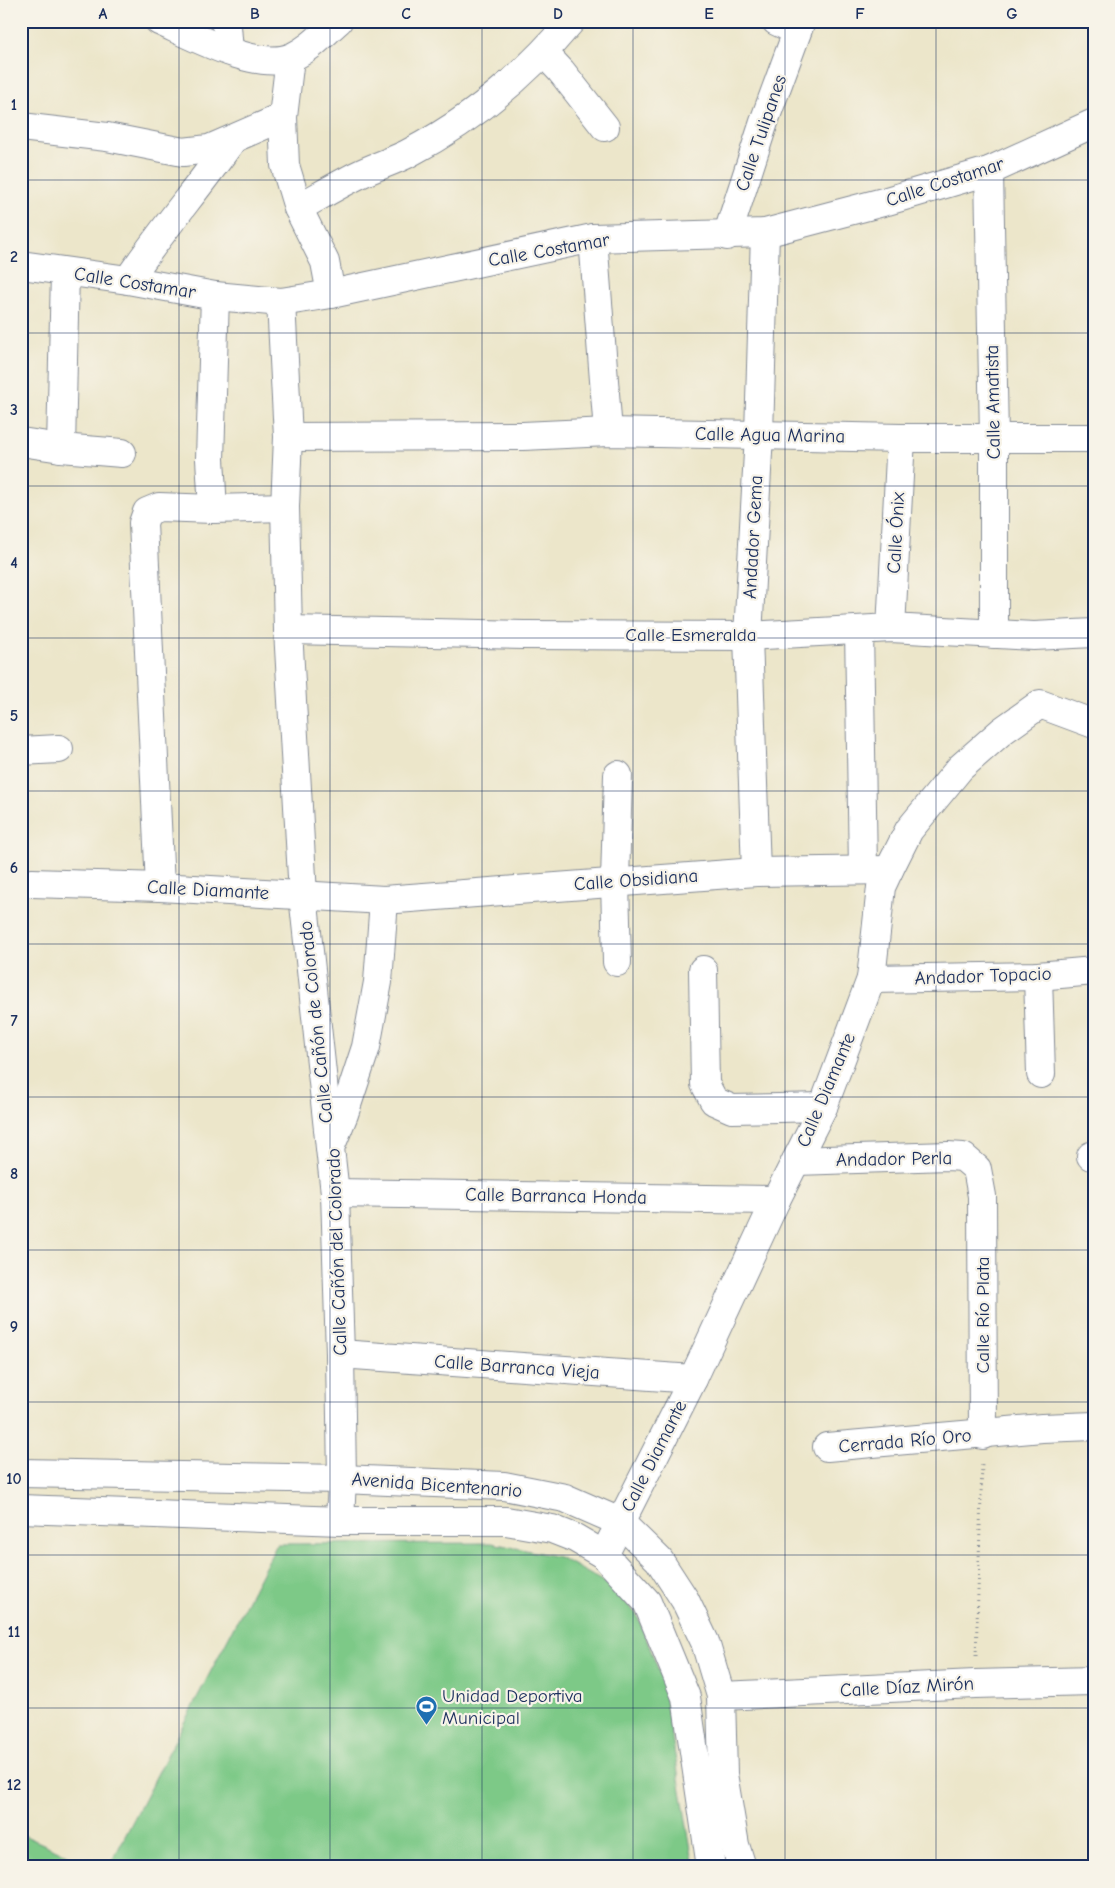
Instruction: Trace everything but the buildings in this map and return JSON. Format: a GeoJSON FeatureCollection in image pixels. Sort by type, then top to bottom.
{"type":"FeatureCollection","features":[{"type":"Feature","properties":{"kind":"street"},"geometry":{"type":"LineString","coordinates":[[159,21],[229,51],[260,59],[290,58],[310,46],[338,21]]}},
{"type":"Feature","properties":{"kind":"street"},"geometry":{"type":"LineString","coordinates":[[224,21],[227,26],[229,51]]}},
{"type":"Feature","properties":{"kind":"street"},"geometry":{"type":"LineString","coordinates":[[298,208],[358,175],[407,154],[468,116],[511,84],[544,53],[571,21]]}},
{"type":"Feature","properties":{"kind":"street","name":"Calle Tulipanes"},"geometry":{"type":"LineString","coordinates":[[727,236],[791,24]]}},
{"type":"Feature","properties":{"kind":"street"},"geometry":{"type":"LineString","coordinates":[[544,53],[561,71],[605,127]]}},
{"type":"Feature","properties":{"kind":"street"},"geometry":{"type":"LineString","coordinates":[[290,58],[283,118],[285,165],[298,208],[325,262],[331,294]]}},
{"type":"Feature","properties":{"kind":"street"},"geometry":{"type":"LineString","coordinates":[[21,127],[107,137],[183,152],[208,150],[283,118]]}},
{"type":"Feature","properties":{"kind":"street","name":"Calle Costamar"},"geometry":{"type":"LineString","coordinates":[[21,265],[128,280],[215,296],[281,302],[331,294],[593,238],[727,236],[765,233],[887,201],[989,171],[1094,122]]}},
{"type":"Feature","properties":{"kind":"street"},"geometry":{"type":"LineString","coordinates":[[128,280],[148,250],[197,190],[233,138]]}},
{"type":"Feature","properties":{"kind":"street","name":"Calle Amatista"},"geometry":{"type":"LineString","coordinates":[[989,171],[994,438],[994,634]]}},
{"type":"Feature","properties":{"kind":"street","name":"Andador Gema"},"geometry":{"type":"LineString","coordinates":[[756,872],[748,636],[759,434],[765,233]]}},
{"type":"Feature","properties":{"kind":"street"},"geometry":{"type":"LineString","coordinates":[[593,238],[608,432]]}},
{"type":"Feature","properties":{"kind":"street"},"geometry":{"type":"LineString","coordinates":[[61,448],[65,272]]}},
{"type":"Feature","properties":{"kind":"street"},"geometry":{"type":"LineString","coordinates":[[214,509],[210,459],[215,296]]}},
{"type":"Feature","properties":{"kind":"street","name":"Calle Cañón de Colorado"},"geometry":{"type":"LineString","coordinates":[[281,302],[288,437],[285,508],[288,630],[303,895],[330,1148]]}},
{"type":"Feature","properties":{"kind":"street","name":"Calle Agua Marina"},"geometry":{"type":"LineString","coordinates":[[288,437],[446,437],[608,432],[900,438],[1094,438]]}},
{"type":"Feature","properties":{"kind":"street","name":"Calle Ónix"},"geometry":{"type":"LineString","coordinates":[[891,628],[900,438]]}},
{"type":"Feature","properties":{"kind":"street"},"geometry":{"type":"LineString","coordinates":[[21,442],[61,448],[122,453]]}},
{"type":"Feature","properties":{"kind":"street"},"geometry":{"type":"LineString","coordinates":[[160,887],[143,523],[147,512],[159,506],[214,509],[285,508]]}},
{"type":"Feature","properties":{"kind":"street","name":"Calle Esmeralda"},"geometry":{"type":"LineString","coordinates":[[288,630],[524,635],[748,636],[891,628],[1034,636],[1094,633]]}},
{"type":"Feature","properties":{"kind":"street","name":"Calle Diamante"},"geometry":{"type":"LineString","coordinates":[[604,1555],[693,1379],[776,1200],[823,1107],[871,979],[881,888],[876,869],[859,630]]}},
{"type":"Feature","properties":{"kind":"street","name":"Calle Diamante"},"geometry":{"type":"LineString","coordinates":[[876,869],[960,768],[1002,732],[1040,704],[1094,724]]}},
{"type":"Feature","properties":{"kind":"street"},"geometry":{"type":"LineString","coordinates":[[21,751],[59,749]]}},
{"type":"Feature","properties":{"kind":"street"},"geometry":{"type":"LineString","coordinates":[[617,962],[615,881],[618,775]]}},
{"type":"Feature","properties":{"kind":"street","name":"Calle Obsidiana"},"geometry":{"type":"LineString","coordinates":[[384,900],[615,881],[756,872],[876,869]]}},
{"type":"Feature","properties":{"kind":"street","name":"Calle Diamante"},"geometry":{"type":"LineString","coordinates":[[32,883],[160,887],[384,900]]}},
{"type":"Feature","properties":{"kind":"street","name":"Calle Cañón del Colorado"},"geometry":{"type":"LineString","coordinates":[[340,1521],[342,1479],[340,1354],[335,1193],[330,1148],[344,1114],[366,1047],[378,982],[384,900]]}},
{"type":"Feature","properties":{"kind":"street"},"geometry":{"type":"LineString","coordinates":[[703,970],[705,1084],[714,1102],[732,1109],[823,1107]]}},
{"type":"Feature","properties":{"kind":"street","name":"Andador Topacio"},"geometry":{"type":"LineString","coordinates":[[871,979],[1038,976],[1094,971]]}},
{"type":"Feature","properties":{"kind":"street"},"geometry":{"type":"LineString","coordinates":[[1038,976],[1041,1074]]}},
{"type":"Feature","properties":{"kind":"street","name":"Andador Perla"},"geometry":{"type":"LineString","coordinates":[[796,1161],[963,1157]]}},
{"type":"Feature","properties":{"kind":"street","name":"Calle Río Plata"},"geometry":{"type":"LineString","coordinates":[[963,1157],[978,1169],[982,1196],[983,1435]]}},
{"type":"Feature","properties":{"kind":"street","name":"Calle Barranca Honda"},"geometry":{"type":"LineString","coordinates":[[335,1193],[776,1200]]}},
{"type":"Feature","properties":{"kind":"street","name":"Calle Barranca Vieja"},"geometry":{"type":"LineString","coordinates":[[340,1354],[693,1379]]}},
{"type":"Feature","properties":{"kind":"street","name":"Cerrada Río Oro"},"geometry":{"type":"LineString","coordinates":[[828,1447],[983,1435],[1042,1428],[1094,1426]]}},
{"type":"Feature","properties":{"kind":"street","name":"Avenida Bicentenario"},"geometry":{"type":"LineString","coordinates":[[21,1473],[342,1479],[504,1486],[565,1498],[620,1522],[659,1560],[685,1600],[705,1642],[721,1696],[723,1774],[735,1845],[742,1867]]}},
{"type":"Feature","properties":{"kind":"street","name":"Avenida Bicentenario"},"geometry":{"type":"LineString","coordinates":[[21,1509],[340,1521],[506,1521],[552,1529],[575,1538],[604,1555],[648,1602],[686,1697],[711,1867]]}},
{"type":"Feature","properties":{"kind":"street","name":"Calle Díaz Mirón"},"geometry":{"type":"LineString","coordinates":[[721,1696],[974,1684],[1094,1681]]}},
{"type":"Feature","properties":{"kind":"path"},"geometry":{"type":"LineString","coordinates":[[974,1684],[983,1435]]}},
{"type":"Feature","properties":{"kind":"green space","name":"Unidad Deportiva Municipal"},"geometry":{"type":"Polygon","coordinates":[[[492,1543],[559,1557],[611,1586],[637,1615],[662,1679],[694,1867],[109,1867],[277,1544],[492,1543]]]}},
{"type":"Feature","properties":{"kind":"green space"},"geometry":{"type":"Polygon","coordinates":[[[21,1834],[94,1867],[21,1867],[21,1834]]]}},
{"type":"Feature","properties":{"kind":"place","name":"Unidad Deportiva Municipal"},"geometry":{"type":"Point","coordinates":[426,1726]}}]}
